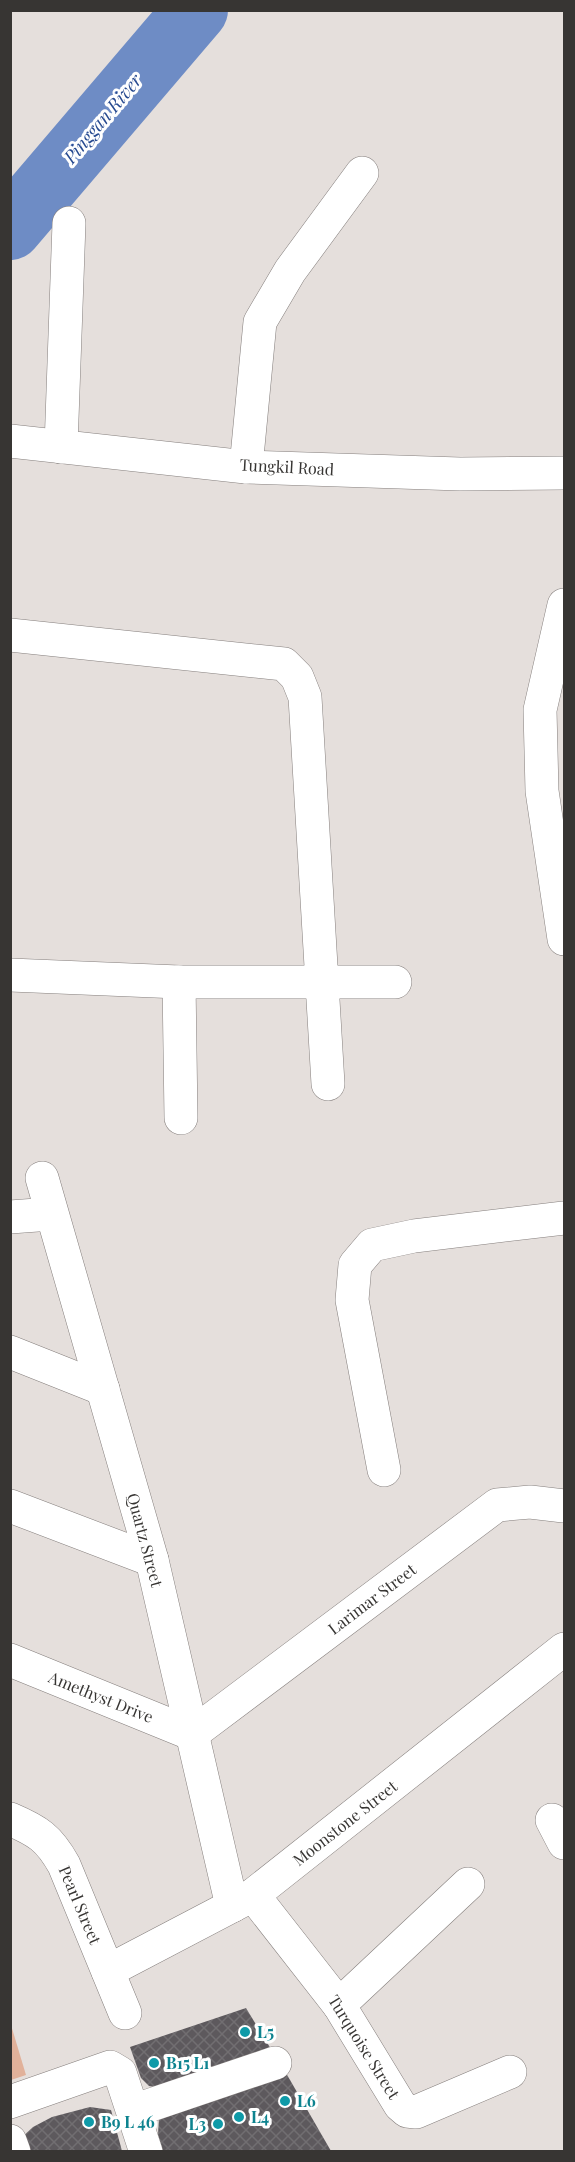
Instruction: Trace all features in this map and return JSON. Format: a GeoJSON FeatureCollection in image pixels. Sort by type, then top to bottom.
{"type":"FeatureCollection","features":[{"type":"Feature","properties":{"kind":"street"},"geometry":{"type":"LineString","coordinates":[[246,466],[260,322],[290,271],[362,173]]}},
{"type":"Feature","properties":{"kind":"street"},"geometry":{"type":"LineString","coordinates":[[61,447],[69,223]]}},
{"type":"Feature","properties":{"kind":"street","name":"Tungkil Road"},"geometry":{"type":"LineString","coordinates":[[10,441],[246,466],[459,474],[564,473]]}},
{"type":"Feature","properties":{"kind":"street"},"geometry":{"type":"LineString","coordinates":[[564,605],[540,710],[542,791],[564,939]]}},
{"type":"Feature","properties":{"kind":"street"},"geometry":{"type":"LineString","coordinates":[[10,635],[284,664],[297,677],[305,697],[328,1084]]}},
{"type":"Feature","properties":{"kind":"street"},"geometry":{"type":"LineString","coordinates":[[10,975],[179,982],[395,981]]}},
{"type":"Feature","properties":{"kind":"street"},"geometry":{"type":"LineString","coordinates":[[179,982],[181,1118]]}},
{"type":"Feature","properties":{"kind":"street","name":"Quartz Street"},"geometry":{"type":"LineString","coordinates":[[42,1178],[152,1560],[192,1734],[242,1901]]}},
{"type":"Feature","properties":{"kind":"street"},"geometry":{"type":"LineString","coordinates":[[10,1217],[51,1214]]}},
{"type":"Feature","properties":{"kind":"street"},"geometry":{"type":"LineString","coordinates":[[384,1470],[352,1300],[355,1265],[372,1245],[414,1236],[564,1218]]}},
{"type":"Feature","properties":{"kind":"street"},"geometry":{"type":"LineString","coordinates":[[10,1352],[103,1389]]}},
{"type":"Feature","properties":{"kind":"street","name":"Larimar Street"},"geometry":{"type":"LineString","coordinates":[[192,1734],[497,1505],[530,1502],[564,1506]]}},
{"type":"Feature","properties":{"kind":"street"},"geometry":{"type":"LineString","coordinates":[[10,1506],[152,1560]]}},
{"type":"Feature","properties":{"kind":"street","name":"Moonstone Street"},"geometry":{"type":"LineString","coordinates":[[108,1971],[242,1901],[564,1649]]}},
{"type":"Feature","properties":{"kind":"street","name":"Amethyst Drive"},"geometry":{"type":"LineString","coordinates":[[10,1660],[192,1734]]}},
{"type":"Feature","properties":{"kind":"street","name":"Pearl Street"},"geometry":{"type":"LineString","coordinates":[[10,1820],[34,1830],[53,1844],[64,1864],[125,2013]]}},
{"type":"Feature","properties":{"kind":"street"},"geometry":{"type":"LineString","coordinates":[[339,2005],[468,1884]]}},
{"type":"Feature","properties":{"kind":"street","name":"Turquoise Street"},"geometry":{"type":"LineString","coordinates":[[242,1901],[339,2005],[400,2105],[407,2111],[416,2112],[510,2072]]}},
{"type":"Feature","properties":{"kind":"street"},"geometry":{"type":"LineString","coordinates":[[133,2111],[275,2063]]}},
{"type":"Feature","properties":{"kind":"street"},"geometry":{"type":"LineString","coordinates":[[10,2102],[110,2067],[120,2073],[146,2151]]}},
{"type":"Feature","properties":{"kind":"street"},"geometry":{"type":"LineString","coordinates":[[10,2141],[14,2151]]}},
{"type":"Feature","properties":{"kind":"shaded area"},"geometry":{"type":"Polygon","coordinates":[[[11,2025],[26,2075],[10,2080],[11,2025]]]}},
{"type":"Feature","properties":{"kind":"building"},"geometry":{"type":"Polygon","coordinates":[[[246,2008],[271,2049],[160,2088],[149,2086],[141,2078],[130,2047],[246,2008]]]}},
{"type":"Feature","properties":{"kind":"building"},"geometry":{"type":"Polygon","coordinates":[[[286,2073],[331,2151],[163,2151],[158,2135],[159,2117],[286,2073]]]}},
{"type":"Feature","properties":{"kind":"building"},"geometry":{"type":"Polygon","coordinates":[[[90,2107],[111,2110],[122,2151],[24,2151],[20,2139],[33,2127],[52,2117],[90,2107]]]}},
{"type":"Feature","properties":{"kind":"waterway","name":"Pinggan River"},"geometry":{"type":"LineString","coordinates":[[10,228],[196,10]]}},
{"type":"Feature","properties":{"kind":"place","name":"L5"},"geometry":{"type":"Point","coordinates":[245,2032]}},
{"type":"Feature","properties":{"kind":"place","name":"B15 L1"},"geometry":{"type":"Point","coordinates":[154,2063]}},
{"type":"Feature","properties":{"kind":"place","name":"L6"},"geometry":{"type":"Point","coordinates":[285,2101]}},
{"type":"Feature","properties":{"kind":"place","name":"L4"},"geometry":{"type":"Point","coordinates":[239,2117]}},
{"type":"Feature","properties":{"kind":"place","name":"B9 L 46"},"geometry":{"type":"Point","coordinates":[89,2122]}},
{"type":"Feature","properties":{"kind":"place","name":"L3"},"geometry":{"type":"Point","coordinates":[218,2124]}}]}
